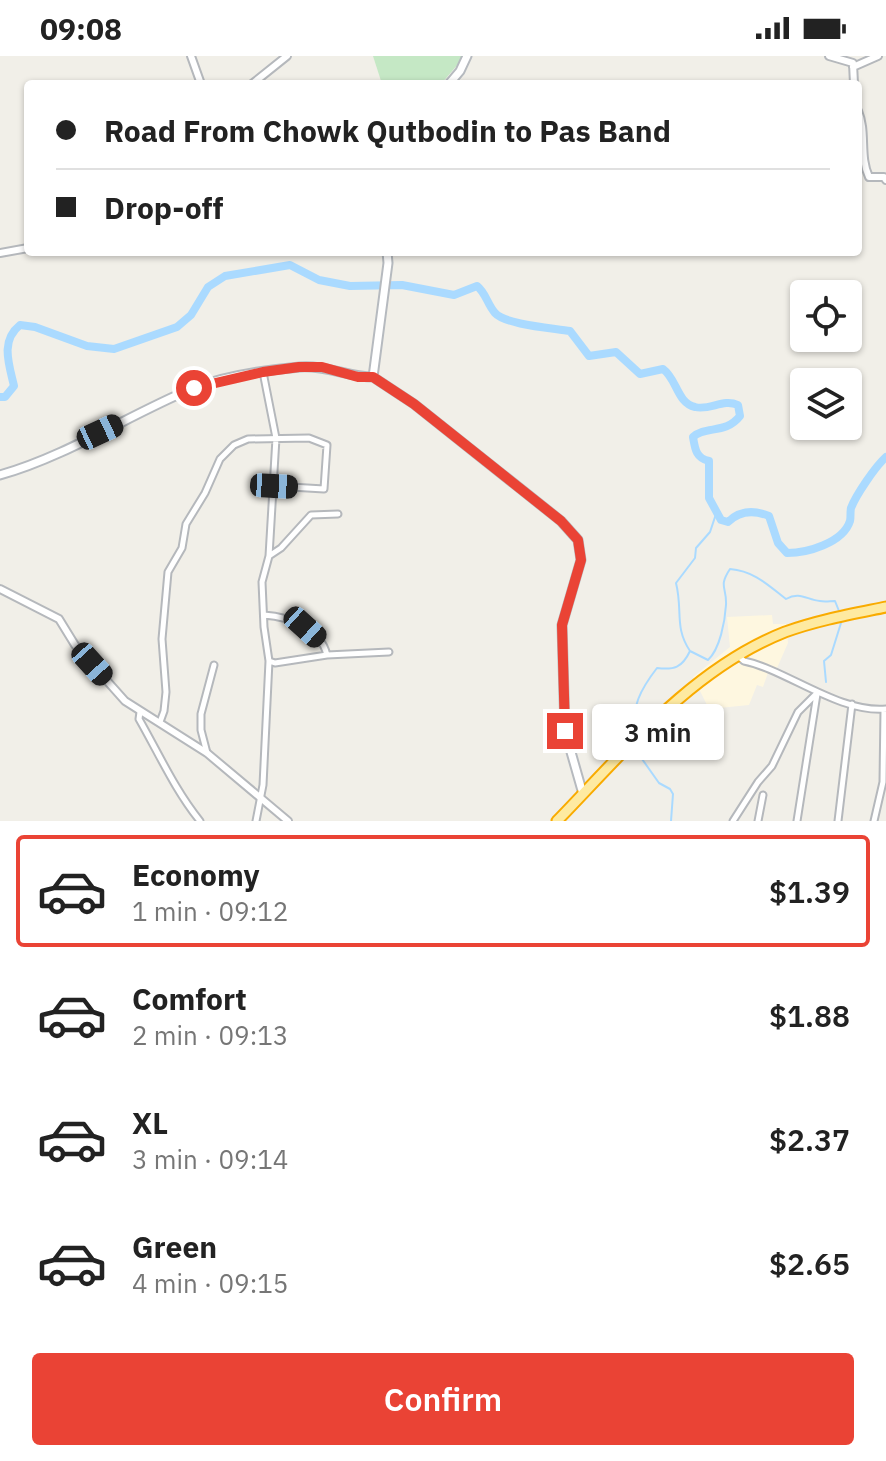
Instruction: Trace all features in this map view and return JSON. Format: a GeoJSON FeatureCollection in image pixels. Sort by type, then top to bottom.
{"type":"FeatureCollection","features":[{"type":"Feature","properties":{"kind":"highway"},"geometry":{"type":"LineString","coordinates":[[557,821],[640,736],[708,675],[737,655],[787,631],[886,607]]}},
{"type":"Feature","properties":{"kind":"main road"},"geometry":{"type":"LineString","coordinates":[[452,80],[467,56]]}},
{"type":"Feature","properties":{"kind":"main road"},"geometry":{"type":"LineString","coordinates":[[373,377],[387,256]]}},
{"type":"Feature","properties":{"kind":"main road"},"geometry":{"type":"LineString","coordinates":[[0,475],[194,388],[263,372],[322,367],[358,377],[373,377],[427,414],[561,521],[578,540],[581,560],[562,625],[565,731],[583,794]]}},
{"type":"Feature","properties":{"kind":"street"},"geometry":{"type":"LineString","coordinates":[[191,56],[200,80]]}},
{"type":"Feature","properties":{"kind":"street"},"geometry":{"type":"LineString","coordinates":[[257,80],[287,56]]}},
{"type":"Feature","properties":{"kind":"street"},"geometry":{"type":"LineString","coordinates":[[829,56],[850,61],[854,80]]}},
{"type":"Feature","properties":{"kind":"street"},"geometry":{"type":"LineString","coordinates":[[853,67],[878,56]]}},
{"type":"Feature","properties":{"kind":"street"},"geometry":{"type":"LineString","coordinates":[[862,146],[869,177],[884,177],[886,180]]}},
{"type":"Feature","properties":{"kind":"street"},"geometry":{"type":"LineString","coordinates":[[0,253],[24,249]]}},
{"type":"Feature","properties":{"kind":"street"},"geometry":{"type":"LineString","coordinates":[[256,821],[263,785],[269,661],[262,582],[269,556],[276,438],[263,372]]}},
{"type":"Feature","properties":{"kind":"street"},"geometry":{"type":"LineString","coordinates":[[160,722],[166,692],[162,639],[168,572],[182,548],[186,524],[205,493],[220,459],[234,445],[248,439],[309,438],[327,445],[324,489],[274,486]]}},
{"type":"Feature","properties":{"kind":"street"},"geometry":{"type":"LineString","coordinates":[[269,556],[281,548],[311,515],[338,514]]}},
{"type":"Feature","properties":{"kind":"street"},"geometry":{"type":"LineString","coordinates":[[0,589],[59,619],[75,645],[125,701],[207,753],[288,821]]}},
{"type":"Feature","properties":{"kind":"street"},"geometry":{"type":"LineString","coordinates":[[264,615],[289,617],[305,627],[318,639],[327,655]]}},
{"type":"Feature","properties":{"kind":"street"},"geometry":{"type":"LineString","coordinates":[[269,661],[275,663],[327,655],[389,652]]}},
{"type":"Feature","properties":{"kind":"street"},"geometry":{"type":"LineString","coordinates":[[737,655],[744,661],[817,693],[885,710],[883,782],[874,821]]}},
{"type":"Feature","properties":{"kind":"street"},"geometry":{"type":"LineString","coordinates":[[207,753],[201,730],[201,714],[214,665]]}},
{"type":"Feature","properties":{"kind":"street"},"geometry":{"type":"LineString","coordinates":[[733,821],[772,766],[798,712],[817,693]]}},
{"type":"Feature","properties":{"kind":"street"},"geometry":{"type":"LineString","coordinates":[[797,821],[817,693]]}},
{"type":"Feature","properties":{"kind":"street"},"geometry":{"type":"LineString","coordinates":[[838,821],[852,704]]}},
{"type":"Feature","properties":{"kind":"street"},"geometry":{"type":"LineString","coordinates":[[140,712],[139,719],[166,765],[177,792],[200,821]]}},
{"type":"Feature","properties":{"kind":"street"},"geometry":{"type":"LineString","coordinates":[[758,821],[763,795]]}},
{"type":"Feature","properties":{"kind":"shaded area"},"geometry":{"type":"Polygon","coordinates":[[[772,615],[773,624],[786,624],[788,643],[777,668],[770,667],[763,687],[757,685],[749,705],[709,709],[693,677],[730,647],[727,617],[772,615]]]}},
{"type":"Feature","properties":{"kind":"green space"},"geometry":{"type":"Polygon","coordinates":[[[373,56],[462,56],[444,80],[381,80],[373,56]]]}},
{"type":"Feature","properties":{"kind":"waterway"},"geometry":{"type":"LineString","coordinates":[[0,397],[5,397],[14,386],[8,346],[20,325],[35,327],[87,346],[114,349],[177,327],[191,315],[208,287],[225,276],[290,265],[319,280],[350,286],[402,285],[454,295],[477,286],[492,310],[501,317],[570,331],[589,356],[616,352],[640,374],[663,369],[689,405],[701,408],[727,403],[738,405],[740,416],[734,422],[693,437],[699,455],[709,461],[709,498],[721,520],[728,522],[747,512],[769,516],[778,543],[787,553],[814,549],[840,535],[850,521],[851,508],[857,496],[886,457]]}},
{"type":"Feature","properties":{"kind":"waterway"},"geometry":{"type":"LineString","coordinates":[[634,734],[636,707],[651,676],[657,668],[673,668],[681,664],[690,651],[680,626],[676,583],[695,558],[696,548],[710,532],[716,514]]}},
{"type":"Feature","properties":{"kind":"waterway"},"geometry":{"type":"LineString","coordinates":[[690,651],[708,660],[716,649],[725,612],[724,584],[730,569],[754,576],[786,599],[799,596],[835,601],[839,611]]}},
{"type":"Feature","properties":{"kind":"waterway"},"geometry":{"type":"LineString","coordinates":[[826,682],[824,661],[831,655],[841,623]]}},
{"type":"Feature","properties":{"kind":"waterway"},"geometry":{"type":"LineString","coordinates":[[636,744],[642,759],[659,783],[673,794],[671,821]]}},
{"type":"Feature","properties":{"kind":"route"},"geometry":{"type":"LineString","coordinates":[[194,388],[299,367],[322,367],[358,377],[373,377],[414,404],[561,521],[578,540],[581,560],[562,625],[565,731]]}}]}
